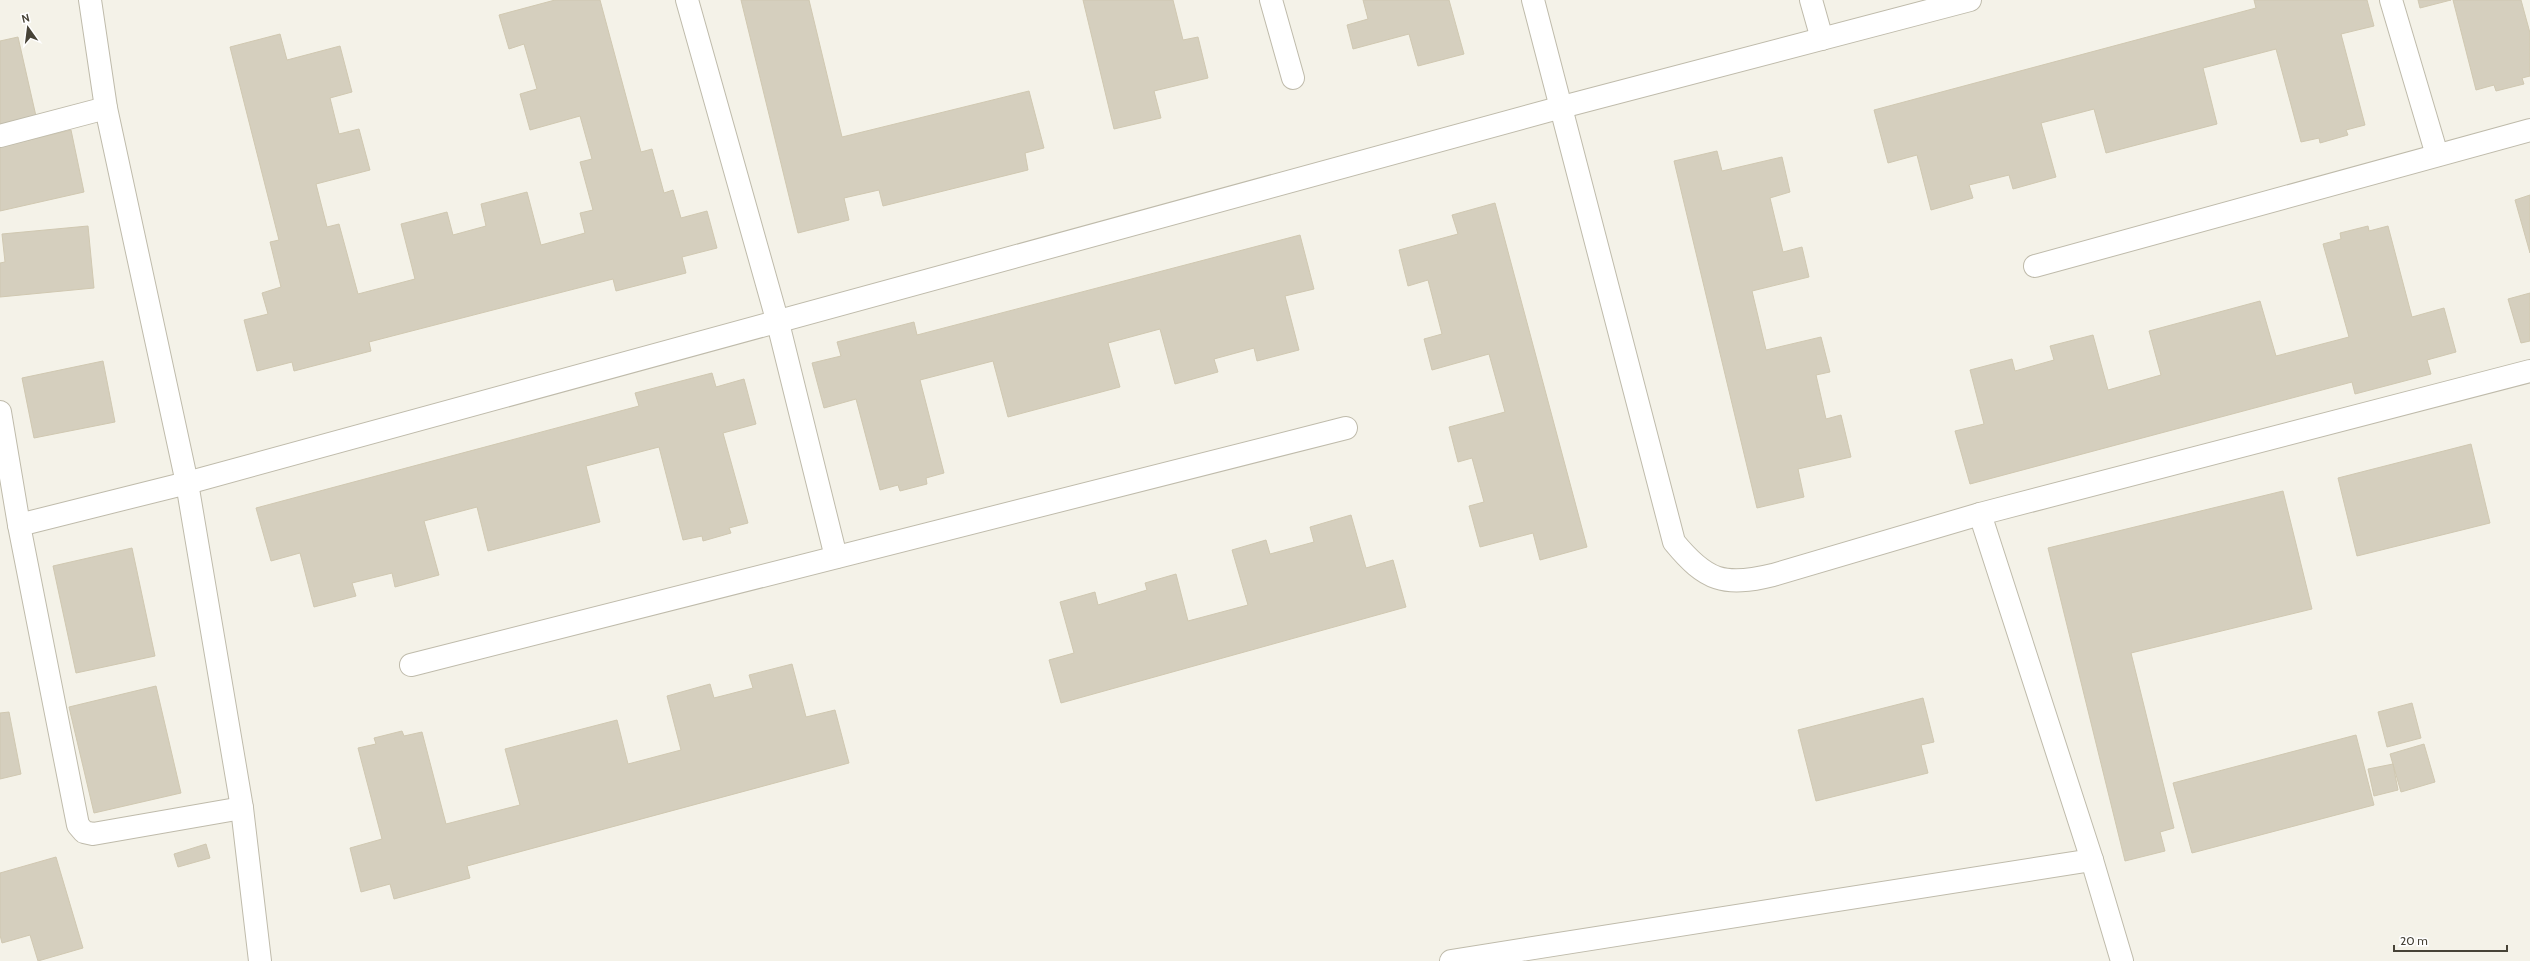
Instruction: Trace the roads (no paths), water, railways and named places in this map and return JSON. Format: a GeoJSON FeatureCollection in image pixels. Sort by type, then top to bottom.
{"type":"FeatureCollection","features":[{"type":"Feature","properties":{"kind":"street"},"geometry":{"type":"LineString","coordinates":[[90,0],[106,108],[187,483],[242,808],[260,961]]}},
{"type":"Feature","properties":{"kind":"street"},"geometry":{"type":"LineString","coordinates":[[687,0],[778,323],[836,558]]}},
{"type":"Feature","properties":{"kind":"street"},"geometry":{"type":"LineString","coordinates":[[1271,0],[1293,78]]}},
{"type":"Feature","properties":{"kind":"street"},"geometry":{"type":"LineString","coordinates":[[1533,0],[1674,542],[1692,564],[1716,578],[1745,582],[1980,514],[2530,371]]}},
{"type":"Feature","properties":{"kind":"street"},"geometry":{"type":"LineString","coordinates":[[1811,0],[1822,39]]}},
{"type":"Feature","properties":{"kind":"street"},"geometry":{"type":"LineString","coordinates":[[18,525],[187,483],[778,323],[1562,107],[1970,0]]}},
{"type":"Feature","properties":{"kind":"street"},"geometry":{"type":"LineString","coordinates":[[2391,0],[2437,155]]}},
{"type":"Feature","properties":{"kind":"street"},"geometry":{"type":"LineString","coordinates":[[0,136],[106,108]]}},
{"type":"Feature","properties":{"kind":"street"},"geometry":{"type":"LineString","coordinates":[[2035,266],[2530,130]]}},
{"type":"Feature","properties":{"kind":"street"},"geometry":{"type":"LineString","coordinates":[[0,412],[18,525],[78,825],[84,832],[93,834],[242,808]]}},
{"type":"Feature","properties":{"kind":"street"},"geometry":{"type":"LineString","coordinates":[[411,665],[1346,428]]}},
{"type":"Feature","properties":{"kind":"street"},"geometry":{"type":"LineString","coordinates":[[1980,514],[2092,860],[2122,961]]}},
{"type":"Feature","properties":{"kind":"street"},"geometry":{"type":"LineString","coordinates":[[1451,961],[2092,860]]}}]}
